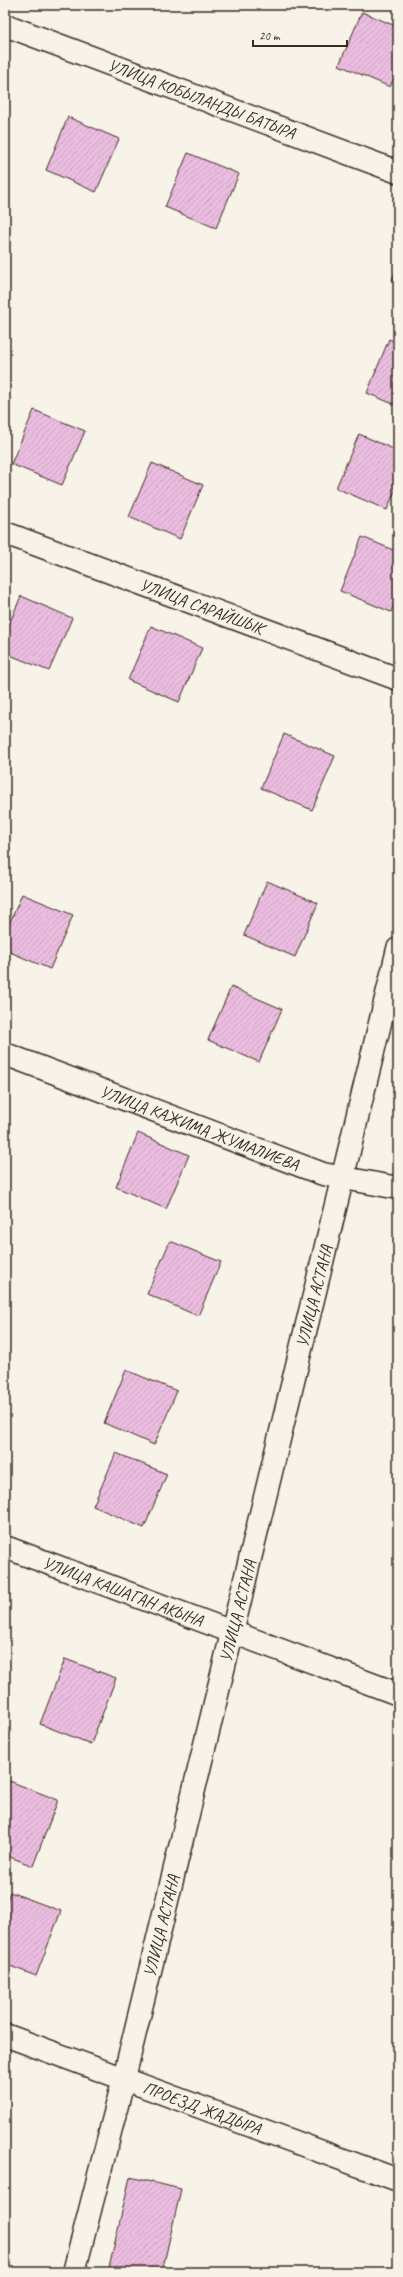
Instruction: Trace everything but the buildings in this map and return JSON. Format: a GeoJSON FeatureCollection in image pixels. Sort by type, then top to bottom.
{"type":"FeatureCollection","features":[{"type":"Feature","properties":{"kind":"street","name":"УЛИЦА КОБЫЛАНДЫ БАТЫРА"},"geometry":{"type":"LineString","coordinates":[[5,25],[398,172]]}},
{"type":"Feature","properties":{"kind":"street","name":"УЛИЦА САРАЙШЫК"},"geometry":{"type":"LineString","coordinates":[[5,533],[398,679]]}},
{"type":"Feature","properties":{"kind":"street","name":"УЛИЦА АСТАНА"},"geometry":{"type":"LineString","coordinates":[[74,2272],[124,2078],[231,1631],[398,949]]}},
{"type":"Feature","properties":{"kind":"street","name":"УЛИЦА КАЖИМА ЖУМАЛИЕВА"},"geometry":{"type":"LineString","coordinates":[[5,1054],[322,1174],[398,1188]]}},
{"type":"Feature","properties":{"kind":"street","name":"УЛИЦА КАШАГАН АКЫНА"},"geometry":{"type":"LineString","coordinates":[[5,1547],[398,1694]]}},
{"type":"Feature","properties":{"kind":"street","name":"ПРОЕЗД ЖАДЫРА"},"geometry":{"type":"LineString","coordinates":[[5,2035],[398,2180]]}}]}
